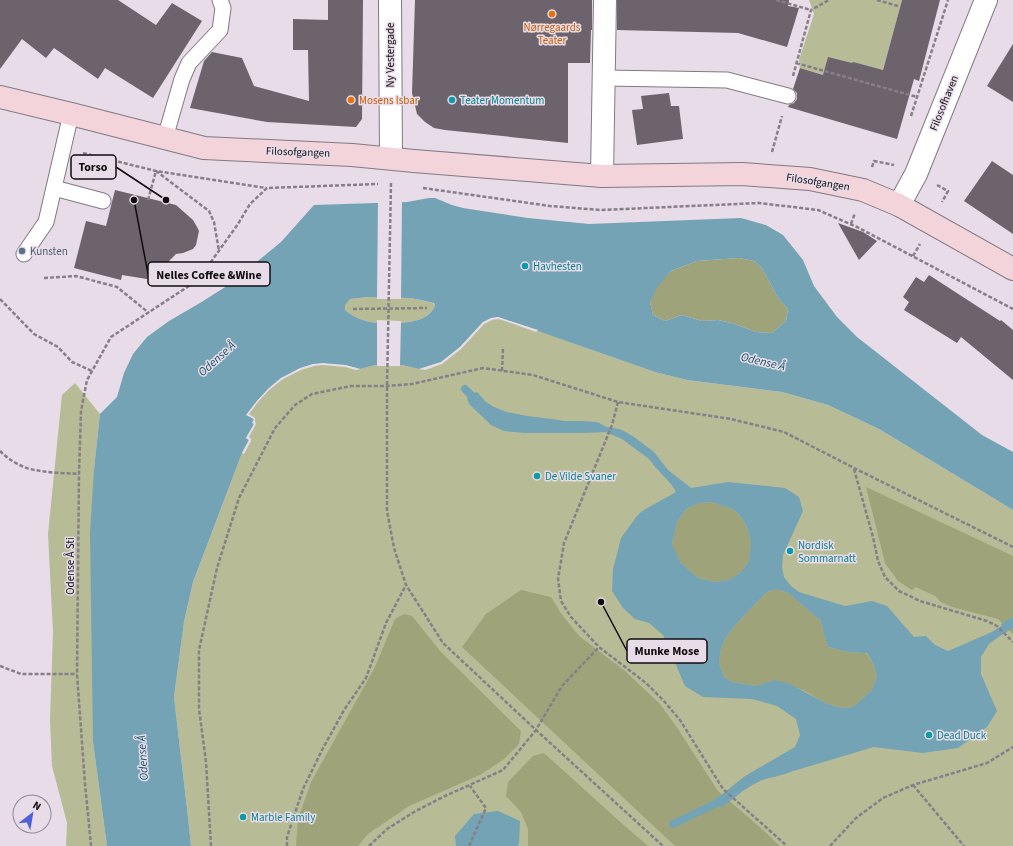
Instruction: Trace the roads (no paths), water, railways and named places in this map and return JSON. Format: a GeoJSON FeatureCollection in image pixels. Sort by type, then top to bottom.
{"type":"FeatureCollection","features":[{"type":"Feature","properties":{"kind":"main road","name":"Filosofgangen"},"geometry":{"type":"LineString","coordinates":[[0,98],[71,114],[204,148],[352,155],[602,176],[742,174],[810,179],[863,190],[899,204],[1013,269]]}},
{"type":"Feature","properties":{"kind":"street","name":"Ny Vestergade"},"geometry":{"type":"LineString","coordinates":[[390,0],[390,158]]}},
{"type":"Feature","properties":{"kind":"street"},"geometry":{"type":"LineString","coordinates":[[602,176],[604,0]]}},
{"type":"Feature","properties":{"kind":"street","name":"Filosofhaven"},"geometry":{"type":"LineString","coordinates":[[899,204],[916,174],[986,0]]}},
{"type":"Feature","properties":{"kind":"lane"},"geometry":{"type":"LineString","coordinates":[[165,138],[182,79],[189,63],[220,30],[223,8],[220,0]]}},
{"type":"Feature","properties":{"kind":"lane"},"geometry":{"type":"LineString","coordinates":[[604,78],[728,80],[788,96]]}},
{"type":"Feature","properties":{"kind":"lane"},"geometry":{"type":"LineString","coordinates":[[24,254],[46,222],[71,114]]}},
{"type":"Feature","properties":{"kind":"lane"},"geometry":{"type":"LineString","coordinates":[[54,188],[103,201]]}},
{"type":"Feature","properties":{"kind":"water","name":"Odense Å"},"geometry":{"type":"Polygon","coordinates":[[[435,198],[463,208],[528,218],[589,224],[741,218],[766,225],[783,235],[803,260],[814,286],[837,317],[857,337],[982,435],[1013,452],[1013,510],[879,429],[828,405],[782,392],[687,380],[655,372],[498,317],[483,322],[460,347],[441,362],[419,369],[402,365],[375,365],[360,369],[345,365],[313,364],[281,378],[268,389],[247,414],[254,420],[254,424],[246,438],[249,440],[242,453],[193,582],[184,622],[174,697],[191,846],[107,846],[93,742],[90,533],[94,469],[100,414],[117,397],[124,373],[133,354],[147,337],[169,321],[230,284],[281,242],[314,205],[407,202],[435,198]],[[739,258],[697,261],[671,271],[658,286],[650,302],[653,315],[665,321],[682,315],[702,321],[718,320],[732,323],[756,332],[772,333],[786,321],[788,309],[778,298],[762,268],[754,261],[739,258]],[[368,297],[350,299],[345,305],[345,310],[357,318],[370,322],[399,323],[420,319],[431,312],[435,306],[434,303],[411,298],[368,297]]]}},
{"type":"Feature","properties":{"kind":"water"},"geometry":{"type":"Polygon","coordinates":[[[477,392],[486,402],[507,412],[565,421],[597,422],[607,427],[624,431],[654,452],[668,470],[691,488],[728,482],[785,488],[799,497],[803,511],[783,555],[782,567],[784,577],[791,586],[799,592],[845,606],[872,601],[887,606],[914,637],[926,636],[935,645],[948,651],[992,632],[999,636],[989,644],[981,657],[981,674],[997,711],[987,727],[958,748],[923,753],[874,747],[760,781],[747,788],[722,807],[717,806],[714,803],[715,800],[745,776],[795,747],[800,735],[796,719],[777,706],[752,699],[703,697],[685,686],[663,635],[649,623],[635,619],[623,608],[612,591],[613,569],[621,538],[642,511],[676,492],[649,459],[622,439],[605,432],[525,433],[504,431],[491,425],[469,404],[467,398],[470,394],[477,392]],[[711,502],[699,503],[686,509],[677,522],[672,544],[681,563],[698,578],[714,582],[729,580],[741,572],[749,561],[751,542],[746,525],[733,509],[711,502]],[[776,589],[767,592],[737,623],[726,637],[721,648],[719,663],[724,677],[732,682],[756,686],[775,680],[790,684],[827,704],[841,708],[853,707],[871,691],[877,677],[874,665],[867,653],[848,652],[828,647],[820,620],[788,593],[776,589]]]}},
{"type":"Feature","properties":{"kind":"water"},"geometry":{"type":"Polygon","coordinates":[[[1013,617],[1013,628],[1007,631],[1001,624],[1013,617]]]}},
{"type":"Feature","properties":{"kind":"water"},"geometry":{"type":"Polygon","coordinates":[[[498,811],[520,821],[518,846],[456,846],[455,836],[474,814],[498,811]]]}},
{"type":"Feature","properties":{"kind":"waterway"},"geometry":{"type":"LineString","coordinates":[[465,389],[477,401]]}},
{"type":"Feature","properties":{"kind":"waterway"},"geometry":{"type":"LineString","coordinates":[[987,640],[1013,623]]}},
{"type":"Feature","properties":{"kind":"waterway"},"geometry":{"type":"LineString","coordinates":[[673,824],[723,799]]}},
{"type":"Feature","properties":{"kind":"place","name":"Nørregaards Teater"},"geometry":{"type":"Point","coordinates":[552,14]}},
{"type":"Feature","properties":{"kind":"place","name":"Mosens Isbar"},"geometry":{"type":"Point","coordinates":[351,100]}},
{"type":"Feature","properties":{"kind":"place","name":"Teater Momentum"},"geometry":{"type":"Point","coordinates":[452,100]}},
{"type":"Feature","properties":{"kind":"place","name":"Nelles Coffee &Wine"},"geometry":{"type":"Point","coordinates":[134,200]}},
{"type":"Feature","properties":{"kind":"place","name":"Torso"},"geometry":{"type":"Point","coordinates":[166,200]}},
{"type":"Feature","properties":{"kind":"place","name":"Kunsten"},"geometry":{"type":"Point","coordinates":[22,251]}},
{"type":"Feature","properties":{"kind":"place","name":"Havhesten"},"geometry":{"type":"Point","coordinates":[525,266]}},
{"type":"Feature","properties":{"kind":"place","name":"De Vilde Svaner"},"geometry":{"type":"Point","coordinates":[537,476]}},
{"type":"Feature","properties":{"kind":"place","name":"Nordisk Sommarnatt"},"geometry":{"type":"Point","coordinates":[790,551]}},
{"type":"Feature","properties":{"kind":"place","name":"Munke Mose"},"geometry":{"type":"Point","coordinates":[601,602]}},
{"type":"Feature","properties":{"kind":"place","name":"Dead Duck"},"geometry":{"type":"Point","coordinates":[929,735]}},
{"type":"Feature","properties":{"kind":"place","name":"Marble Family"},"geometry":{"type":"Point","coordinates":[243,817]}}]}
